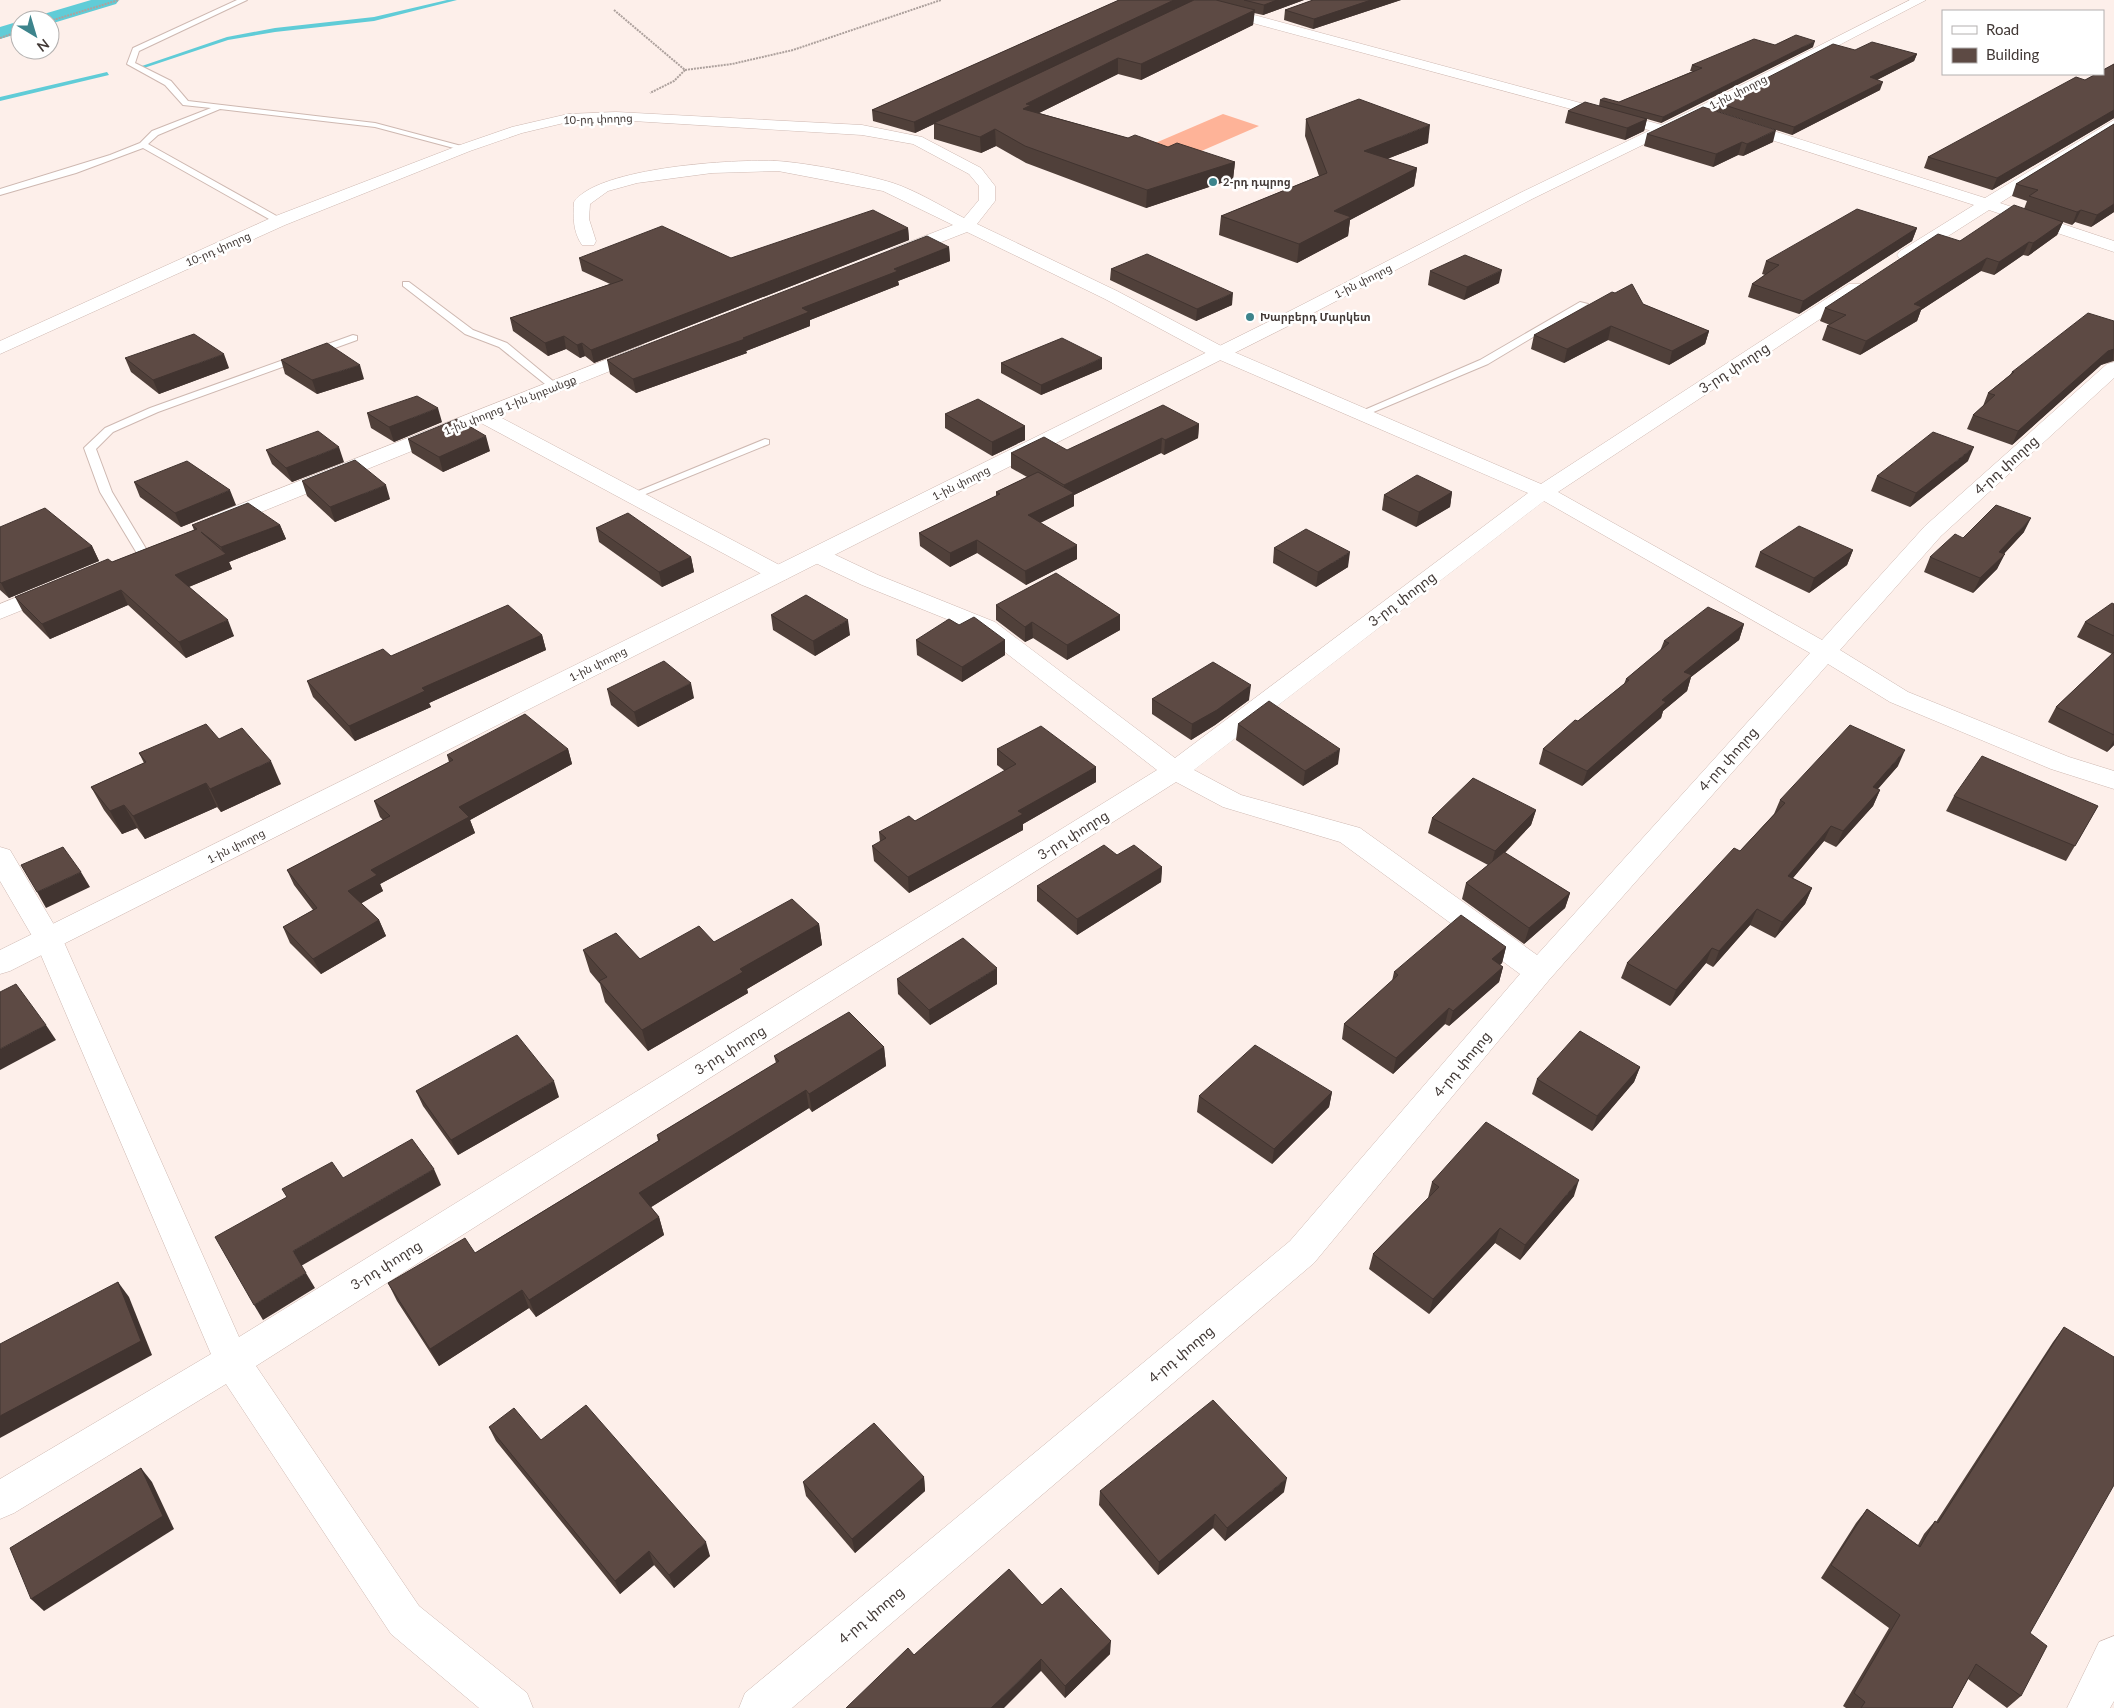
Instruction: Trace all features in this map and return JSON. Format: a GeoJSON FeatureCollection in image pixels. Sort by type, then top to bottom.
{"type":"FeatureCollection","features":[{"type":"Feature","properties":{"kind":"street","name":"1-ին փողոց"},"geometry":{"type":"LineString","coordinates":[[0,963],[1220,353],[1661,129],[1715,117],[1920,0]]}},
{"type":"Feature","properties":{"kind":"street"},"geometry":{"type":"LineString","coordinates":[[1204,2],[1264,22],[1661,129]]}},
{"type":"Feature","properties":{"kind":"street"},"geometry":{"type":"LineString","coordinates":[[1264,22],[1281,15]]}},
{"type":"Feature","properties":{"kind":"street","name":"10-րդ փողոց"},"geometry":{"type":"LineString","coordinates":[[0,348],[279,221],[465,148],[517,130],[568,118],[616,116],[862,130],[917,140],[974,171],[987,186],[987,201],[966,226]]}},
{"type":"Feature","properties":{"kind":"street"},"geometry":{"type":"LineString","coordinates":[[1715,117],[1985,203],[2114,247]]}},
{"type":"Feature","properties":{"kind":"street"},"geometry":{"type":"LineString","coordinates":[[1893,263],[1985,203],[2114,124]]}},
{"type":"Feature","properties":{"kind":"street"},"geometry":{"type":"LineString","coordinates":[[917,140],[934,132]]}},
{"type":"Feature","properties":{"kind":"street"},"geometry":{"type":"LineString","coordinates":[[588,242],[581,218],[582,202],[602,188],[635,178],[712,168],[778,166],[888,187],[1111,294],[1220,353],[1543,492],[1824,651],[1899,697],[2060,763],[2114,780]]}},
{"type":"Feature","properties":{"kind":"street"},"geometry":{"type":"LineString","coordinates":[[884,258],[966,226]]}},
{"type":"Feature","properties":{"kind":"street","name":"3-րդ փողոց"},"geometry":{"type":"LineString","coordinates":[[0,1500],[232,1362],[1175,771],[1543,492],[1868,280]]}},
{"type":"Feature","properties":{"kind":"street","name":"1-ին փողոց 1-ին նրբանցք"},"geometry":{"type":"LineString","coordinates":[[207,526],[664,343]]}},
{"type":"Feature","properties":{"kind":"street","name":"4-րդ փողոց"},"geometry":{"type":"LineString","coordinates":[[760,1708],[1302,1252],[1539,972],[1933,531],[2114,368]]}},
{"type":"Feature","properties":{"kind":"street"},"geometry":{"type":"LineString","coordinates":[[483,416],[779,574]]}},
{"type":"Feature","properties":{"kind":"street"},"geometry":{"type":"LineString","coordinates":[[817,555],[870,580],[987,627],[1175,771],[1232,801],[1350,835],[1539,972]]}},
{"type":"Feature","properties":{"kind":"street"},"geometry":{"type":"LineString","coordinates":[[0,612],[71,582]]}},
{"type":"Feature","properties":{"kind":"street"},"geometry":{"type":"LineString","coordinates":[[0,857],[49,940],[232,1362],[405,1620],[512,1708]]}},
{"type":"Feature","properties":{"kind":"street"},"geometry":{"type":"LineString","coordinates":[[2088,1708],[2114,1657]]}},
{"type":"Feature","properties":{"kind":"lane"},"geometry":{"type":"LineString","coordinates":[[243,0],[136,50],[131,64],[168,83],[186,103],[375,125],[465,148]]}},
{"type":"Feature","properties":{"kind":"lane"},"geometry":{"type":"LineString","coordinates":[[0,192],[25,182],[61,175],[142,145],[155,133],[217,108]]}},
{"type":"Feature","properties":{"kind":"lane"},"geometry":{"type":"LineString","coordinates":[[142,145],[279,221]]}},
{"type":"Feature","properties":{"kind":"lane"},"geometry":{"type":"LineString","coordinates":[[406,284],[469,332],[503,345],[554,386]]}},
{"type":"Feature","properties":{"kind":"lane"},"geometry":{"type":"LineString","coordinates":[[1360,414],[1484,362],[1583,304]]}},
{"type":"Feature","properties":{"kind":"lane"},"geometry":{"type":"LineString","coordinates":[[143,552],[106,492],[90,448],[109,430],[154,410],[353,338]]}},
{"type":"Feature","properties":{"kind":"lane"},"geometry":{"type":"LineString","coordinates":[[632,496],[765,442]]}},
{"type":"Feature","properties":{"kind":"path"},"geometry":{"type":"LineString","coordinates":[[60,18],[119,0]]}},
{"type":"Feature","properties":{"kind":"path"},"geometry":{"type":"LineString","coordinates":[[616,116],[632,103],[674,81],[686,70],[732,64],[793,50],[941,0]]}},
{"type":"Feature","properties":{"kind":"path"},"geometry":{"type":"LineString","coordinates":[[614,10],[686,70]]}},
{"type":"Feature","properties":{"kind":"shaded area"},"geometry":{"type":"Polygon","coordinates":[[[1223,114],[1259,126],[1183,159],[1146,147],[1223,114]]]}},
{"type":"Feature","properties":{"kind":"building"},"geometry":{"type":"Polygon","coordinates":[[[1119,0],[1174,0],[914,122],[872,110],[1119,0]]]}},
{"type":"Feature","properties":{"kind":"building"},"geometry":{"type":"Polygon","coordinates":[[[1194,0],[1216,0],[1255,10],[1141,64],[1118,58],[1026,104],[1031,105],[1023,109],[1128,138],[1135,135],[1168,147],[1177,143],[1235,162],[1147,190],[1025,146],[995,129],[980,137],[934,123],[1194,0]]]}},
{"type":"Feature","properties":{"kind":"building"},"geometry":{"type":"Polygon","coordinates":[[[1244,0],[1277,0],[1264,5],[1244,0]]]}},
{"type":"Feature","properties":{"kind":"building"},"geometry":{"type":"Polygon","coordinates":[[[1313,0],[1371,0],[1314,19],[1285,10],[1313,0]]]}},
{"type":"Feature","properties":{"kind":"building"},"geometry":{"type":"Polygon","coordinates":[[[1796,35],[1815,41],[1663,117],[1600,100],[1604,98],[1619,102],[1702,68],[1692,65],[1754,39],[1775,45],[1796,35]]]}},
{"type":"Feature","properties":{"kind":"building"},"geometry":{"type":"Polygon","coordinates":[[[1872,42],[1917,54],[1870,77],[1883,82],[1794,127],[1718,103],[1833,44],[1855,50],[1872,42]]]}},
{"type":"Feature","properties":{"kind":"building"},"geometry":{"type":"Polygon","coordinates":[[[2114,64],[2114,110],[1997,178],[1928,157],[2076,77],[2085,80],[2094,75],[2104,75],[2104,69],[2114,64]]]}},
{"type":"Feature","properties":{"kind":"building"},"geometry":{"type":"Polygon","coordinates":[[[1359,99],[1430,125],[1364,151],[1417,168],[1334,211],[1351,217],[1299,244],[1221,216],[1327,173],[1306,119],[1359,99]]]}},
{"type":"Feature","properties":{"kind":"building"},"geometry":{"type":"Polygon","coordinates":[[[1585,102],[1647,119],[1627,128],[1568,111],[1585,102]]]}},
{"type":"Feature","properties":{"kind":"building"},"geometry":{"type":"Polygon","coordinates":[[[1703,107],[1776,130],[1747,144],[1742,142],[1716,154],[1647,134],[1703,107]]]}},
{"type":"Feature","properties":{"kind":"building"},"geometry":{"type":"Polygon","coordinates":[[[2114,124],[2114,204],[2097,215],[2081,210],[2077,212],[2029,196],[2038,190],[2016,184],[2114,124]]]}},
{"type":"Feature","properties":{"kind":"building"},"geometry":{"type":"Polygon","coordinates":[[[2014,205],[2063,222],[2033,243],[2029,242],[1999,262],[1987,258],[1914,304],[1922,307],[1866,341],[1827,326],[1846,315],[1825,308],[1938,234],[1960,241],[2014,205]]]}},
{"type":"Feature","properties":{"kind":"building"},"geometry":{"type":"Polygon","coordinates":[[[1857,209],[1917,228],[1803,301],[1752,284],[1779,265],[1766,261],[1857,209]]]}},
{"type":"Feature","properties":{"kind":"building"},"geometry":{"type":"Polygon","coordinates":[[[873,210],[908,228],[591,350],[582,343],[577,345],[564,336],[545,343],[510,318],[623,280],[579,258],[662,226],[731,258],[873,210]]]}},
{"type":"Feature","properties":{"kind":"building"},"geometry":{"type":"Polygon","coordinates":[[[927,236],[949,247],[894,269],[898,271],[802,308],[809,312],[743,338],[745,339],[633,379],[607,360],[927,236]]]}},
{"type":"Feature","properties":{"kind":"building"},"geometry":{"type":"Polygon","coordinates":[[[1147,254],[1233,293],[1197,309],[1111,269],[1147,254]]]}},
{"type":"Feature","properties":{"kind":"building"},"geometry":{"type":"Polygon","coordinates":[[[1465,255],[1502,270],[1467,287],[1430,271],[1465,255]]]}},
{"type":"Feature","properties":{"kind":"building"},"geometry":{"type":"Polygon","coordinates":[[[1632,284],[1643,304],[1709,331],[1672,351],[1611,326],[1567,349],[1534,335],[1612,292],[1615,293],[1632,284]]]}},
{"type":"Feature","properties":{"kind":"building"},"geometry":{"type":"Polygon","coordinates":[[[2088,313],[2114,321],[2114,349],[2108,351],[2018,431],[1973,415],[1995,395],[1988,393],[2088,313]]]}},
{"type":"Feature","properties":{"kind":"building"},"geometry":{"type":"Polygon","coordinates":[[[194,334],[224,354],[153,380],[125,358],[194,334]]]}},
{"type":"Feature","properties":{"kind":"building"},"geometry":{"type":"Polygon","coordinates":[[[1062,338],[1102,358],[1041,385],[1001,363],[1062,338]]]}},
{"type":"Feature","properties":{"kind":"building"},"geometry":{"type":"Polygon","coordinates":[[[327,343],[360,365],[312,380],[281,360],[327,343]]]}},
{"type":"Feature","properties":{"kind":"building"},"geometry":{"type":"Polygon","coordinates":[[[417,396],[438,408],[389,427],[367,413],[417,396]]]}},
{"type":"Feature","properties":{"kind":"building"},"geometry":{"type":"Polygon","coordinates":[[[978,399],[1025,426],[992,442],[945,414],[978,399]]]}},
{"type":"Feature","properties":{"kind":"building"},"geometry":{"type":"Polygon","coordinates":[[[1163,405],[1199,424],[1165,440],[1162,438],[1064,485],[1011,453],[1044,437],[1067,450],[1163,405]]]}},
{"type":"Feature","properties":{"kind":"building"},"geometry":{"type":"Polygon","coordinates":[[[457,419],[486,436],[439,457],[408,439],[457,419]]]}},
{"type":"Feature","properties":{"kind":"building"},"geometry":{"type":"Polygon","coordinates":[[[318,431],[339,447],[286,468],[266,450],[318,431]]]}},
{"type":"Feature","properties":{"kind":"building"},"geometry":{"type":"Polygon","coordinates":[[[1933,432],[1974,447],[1916,493],[1877,476],[1933,432]]]}},
{"type":"Feature","properties":{"kind":"building"},"geometry":{"type":"Polygon","coordinates":[[[355,460],[386,485],[330,507],[302,481],[355,460]]]}},
{"type":"Feature","properties":{"kind":"building"},"geometry":{"type":"Polygon","coordinates":[[[187,461],[230,490],[175,513],[134,482],[187,461]]]}},
{"type":"Feature","properties":{"kind":"building"},"geometry":{"type":"Polygon","coordinates":[[[1038,472],[1074,493],[1028,515],[1077,545],[1025,571],[977,540],[950,553],[919,533],[1000,494],[996,492],[1038,472]]]}},
{"type":"Feature","properties":{"kind":"building"},"geometry":{"type":"Polygon","coordinates":[[[1417,475],[1452,492],[1419,512],[1384,495],[1417,475]]]}},
{"type":"Feature","properties":{"kind":"building"},"geometry":{"type":"Polygon","coordinates":[[[248,503],[280,525],[221,547],[201,532],[226,554],[175,575],[228,620],[179,642],[121,590],[42,624],[15,597],[108,559],[112,562],[197,529],[192,525],[248,503]]]}},
{"type":"Feature","properties":{"kind":"building"},"geometry":{"type":"Polygon","coordinates":[[[1996,505],[2031,518],[1999,552],[2005,554],[1980,578],[1930,557],[1955,534],[1963,538],[1996,505]]]}},
{"type":"Feature","properties":{"kind":"building"},"geometry":{"type":"Polygon","coordinates":[[[45,508],[92,546],[1,583],[0,527],[45,508]]]}},
{"type":"Feature","properties":{"kind":"building"},"geometry":{"type":"Polygon","coordinates":[[[628,513],[691,557],[659,572],[596,528],[628,513]]]}},
{"type":"Feature","properties":{"kind":"building"},"geometry":{"type":"Polygon","coordinates":[[[1799,526],[1853,550],[1814,578],[1760,552],[1799,526]]]}},
{"type":"Feature","properties":{"kind":"building"},"geometry":{"type":"Polygon","coordinates":[[[1306,529],[1350,552],[1318,572],[1274,548],[1306,529]]]}},
{"type":"Feature","properties":{"kind":"building"},"geometry":{"type":"Polygon","coordinates":[[[1056,573],[1120,615],[1067,645],[1032,622],[1025,627],[996,605],[1056,573]]]}},
{"type":"Feature","properties":{"kind":"building"},"geometry":{"type":"Polygon","coordinates":[[[806,595],[848,620],[813,641],[771,615],[806,595]]]}},
{"type":"Feature","properties":{"kind":"building"},"geometry":{"type":"Polygon","coordinates":[[[2112,603],[2114,604],[2114,636],[2085,622],[2112,603]]]}},
{"type":"Feature","properties":{"kind":"building"},"geometry":{"type":"Polygon","coordinates":[[[508,605],[542,635],[422,688],[425,691],[349,726],[307,681],[383,649],[391,656],[508,605]]]}},
{"type":"Feature","properties":{"kind":"building"},"geometry":{"type":"Polygon","coordinates":[[[1708,607],[1744,624],[1684,672],[1692,675],[1662,700],[1666,702],[1587,771],[1543,749],[1575,720],[1578,721],[1629,680],[1626,679],[1669,643],[1664,641],[1708,607]]]}},
{"type":"Feature","properties":{"kind":"building"},"geometry":{"type":"Polygon","coordinates":[[[974,617],[1005,640],[962,667],[916,640],[949,619],[959,625],[974,617]]]}},
{"type":"Feature","properties":{"kind":"building"},"geometry":{"type":"Polygon","coordinates":[[[2114,652],[2114,735],[2056,707],[2114,652]]]}},
{"type":"Feature","properties":{"kind":"building"},"geometry":{"type":"Polygon","coordinates":[[[664,661],[691,683],[634,712],[607,689],[664,661]]]}},
{"type":"Feature","properties":{"kind":"building"},"geometry":{"type":"Polygon","coordinates":[[[1213,662],[1251,685],[1217,710],[1192,724],[1152,699],[1213,662]]]}},
{"type":"Feature","properties":{"kind":"building"},"geometry":{"type":"Polygon","coordinates":[[[1269,701],[1340,749],[1305,771],[1238,724],[1269,701]]]}},
{"type":"Feature","properties":{"kind":"building"},"geometry":{"type":"Polygon","coordinates":[[[525,714],[568,749],[459,807],[469,817],[371,870],[377,875],[348,891],[379,920],[313,959],[283,927],[317,908],[287,870],[390,816],[374,801],[453,760],[447,755],[525,714]]]}},
{"type":"Feature","properties":{"kind":"building"},"geometry":{"type":"Polygon","coordinates":[[[206,724],[219,739],[242,728],[271,761],[210,789],[206,783],[133,816],[124,805],[110,811],[91,787],[146,762],[139,753],[206,724]]]}},
{"type":"Feature","properties":{"kind":"building"},"geometry":{"type":"Polygon","coordinates":[[[1850,725],[1905,750],[1873,787],[1880,790],[1843,831],[1831,826],[1788,876],[1812,888],[1782,922],[1757,909],[1719,951],[1712,948],[1676,990],[1627,963],[1734,848],[1740,851],[1785,803],[1780,800],[1850,725]]]}},
{"type":"Feature","properties":{"kind":"building"},"geometry":{"type":"Polygon","coordinates":[[[1041,726],[1096,767],[1018,811],[1023,814],[908,877],[872,846],[886,838],[879,832],[909,816],[915,821],[1016,764],[997,749],[1041,726]]]}},
{"type":"Feature","properties":{"kind":"building"},"geometry":{"type":"Polygon","coordinates":[[[1982,756],[2098,806],[2075,846],[1954,796],[1982,756]]]}},
{"type":"Feature","properties":{"kind":"building"},"geometry":{"type":"Polygon","coordinates":[[[1473,778],[1536,810],[1495,851],[1432,818],[1473,778]]]}},
{"type":"Feature","properties":{"kind":"building"},"geometry":{"type":"Polygon","coordinates":[[[1104,845],[1117,855],[1134,845],[1162,867],[1077,919],[1037,886],[1104,845]]]}},
{"type":"Feature","properties":{"kind":"building"},"geometry":{"type":"Polygon","coordinates":[[[63,847],[81,872],[37,892],[21,865],[63,847]]]}},
{"type":"Feature","properties":{"kind":"building"},"geometry":{"type":"Polygon","coordinates":[[[1504,852],[1570,893],[1529,928],[1466,883],[1504,852]]]}},
{"type":"Feature","properties":{"kind":"building"},"geometry":{"type":"Polygon","coordinates":[[[792,899],[819,924],[740,969],[743,972],[642,1030],[599,981],[607,977],[583,950],[616,933],[640,959],[699,926],[714,942],[792,899]]]}},
{"type":"Feature","properties":{"kind":"building"},"geometry":{"type":"Polygon","coordinates":[[[1461,915],[1506,947],[1492,959],[1503,967],[1453,1011],[1449,1008],[1396,1058],[1344,1024],[1398,975],[1394,972],[1461,915]]]}},
{"type":"Feature","properties":{"kind":"building"},"geometry":{"type":"Polygon","coordinates":[[[963,938],[997,968],[929,1010],[897,979],[963,938]]]}},
{"type":"Feature","properties":{"kind":"building"},"geometry":{"type":"Polygon","coordinates":[[[16,984],[46,1025],[0,1049],[0,992],[16,984]]]}},
{"type":"Feature","properties":{"kind":"building"},"geometry":{"type":"Polygon","coordinates":[[[849,1012],[884,1047],[809,1094],[806,1090],[639,1193],[659,1217],[529,1300],[522,1290],[430,1349],[388,1283],[465,1238],[475,1253],[660,1140],[657,1135],[779,1061],[774,1056],[849,1012]]]}},
{"type":"Feature","properties":{"kind":"building"},"geometry":{"type":"Polygon","coordinates":[[[1580,1031],[1640,1067],[1597,1116],[1537,1079],[1580,1031]]]}},
{"type":"Feature","properties":{"kind":"building"},"geometry":{"type":"Polygon","coordinates":[[[517,1035],[554,1081],[451,1140],[416,1091],[517,1035]]]}},
{"type":"Feature","properties":{"kind":"building"},"geometry":{"type":"Polygon","coordinates":[[[1255,1045],[1332,1092],[1274,1149],[1199,1096],[1255,1045]]]}},
{"type":"Feature","properties":{"kind":"building"},"geometry":{"type":"Polygon","coordinates":[[[1486,1122],[1579,1180],[1525,1245],[1500,1228],[1433,1299],[1373,1254],[1439,1187],[1432,1182],[1486,1122]]]}},
{"type":"Feature","properties":{"kind":"building"},"geometry":{"type":"Polygon","coordinates":[[[412,1139],[434,1169],[293,1251],[306,1273],[254,1305],[215,1237],[287,1197],[282,1189],[332,1162],[343,1178],[412,1139]]]}},
{"type":"Feature","properties":{"kind":"building"},"geometry":{"type":"Polygon","coordinates":[[[118,1282],[141,1341],[0,1416],[0,1344],[118,1282]]]}},
{"type":"Feature","properties":{"kind":"building"},"geometry":{"type":"Polygon","coordinates":[[[2064,1327],[2114,1357],[2114,1485],[2030,1633],[2047,1646],[2021,1696],[1976,1664],[1952,1708],[1861,1708],[1865,1702],[1854,1693],[1900,1615],[1831,1565],[1867,1509],[1920,1547],[1935,1521],[1938,1523],[2064,1327]]]}},
{"type":"Feature","properties":{"kind":"building"},"geometry":{"type":"Polygon","coordinates":[[[1213,1400],[1287,1478],[1227,1528],[1215,1514],[1159,1562],[1100,1491],[1213,1400]]]}},
{"type":"Feature","properties":{"kind":"building"},"geometry":{"type":"Polygon","coordinates":[[[586,1405],[706,1542],[669,1575],[649,1551],[615,1581],[489,1427],[514,1408],[541,1440],[586,1405]]]}},
{"type":"Feature","properties":{"kind":"building"},"geometry":{"type":"Polygon","coordinates":[[[874,1423],[924,1477],[852,1539],[803,1482],[874,1423]]]}},
{"type":"Feature","properties":{"kind":"building"},"geometry":{"type":"Polygon","coordinates":[[[141,1468],[163,1516],[31,1599],[10,1548],[141,1468]]]}},
{"type":"Feature","properties":{"kind":"building"},"geometry":{"type":"Polygon","coordinates":[[[1009,1569],[1042,1605],[1061,1588],[1111,1641],[1065,1686],[1041,1659],[991,1708],[846,1708],[908,1648],[914,1655],[1009,1569]]]}},
{"type":"Feature","properties":{"kind":"waterway"},"geometry":{"type":"LineString","coordinates":[[60,15],[110,0]]}},
{"type":"Feature","properties":{"kind":"waterway"},"geometry":{"type":"LineString","coordinates":[[139,68],[227,39],[275,30],[374,19],[454,0]]}},
{"type":"Feature","properties":{"kind":"waterway"},"geometry":{"type":"LineString","coordinates":[[0,33],[10,30]]}},
{"type":"Feature","properties":{"kind":"waterway"},"geometry":{"type":"LineString","coordinates":[[0,99],[107,74]]}},
{"type":"Feature","properties":{"kind":"place","name":"2-րդ դպրոց"},"geometry":{"type":"Point","coordinates":[1213,182]}},
{"type":"Feature","properties":{"kind":"place","name":"Խարբերդ Մարկետ"},"geometry":{"type":"Point","coordinates":[1250,317]}}]}
